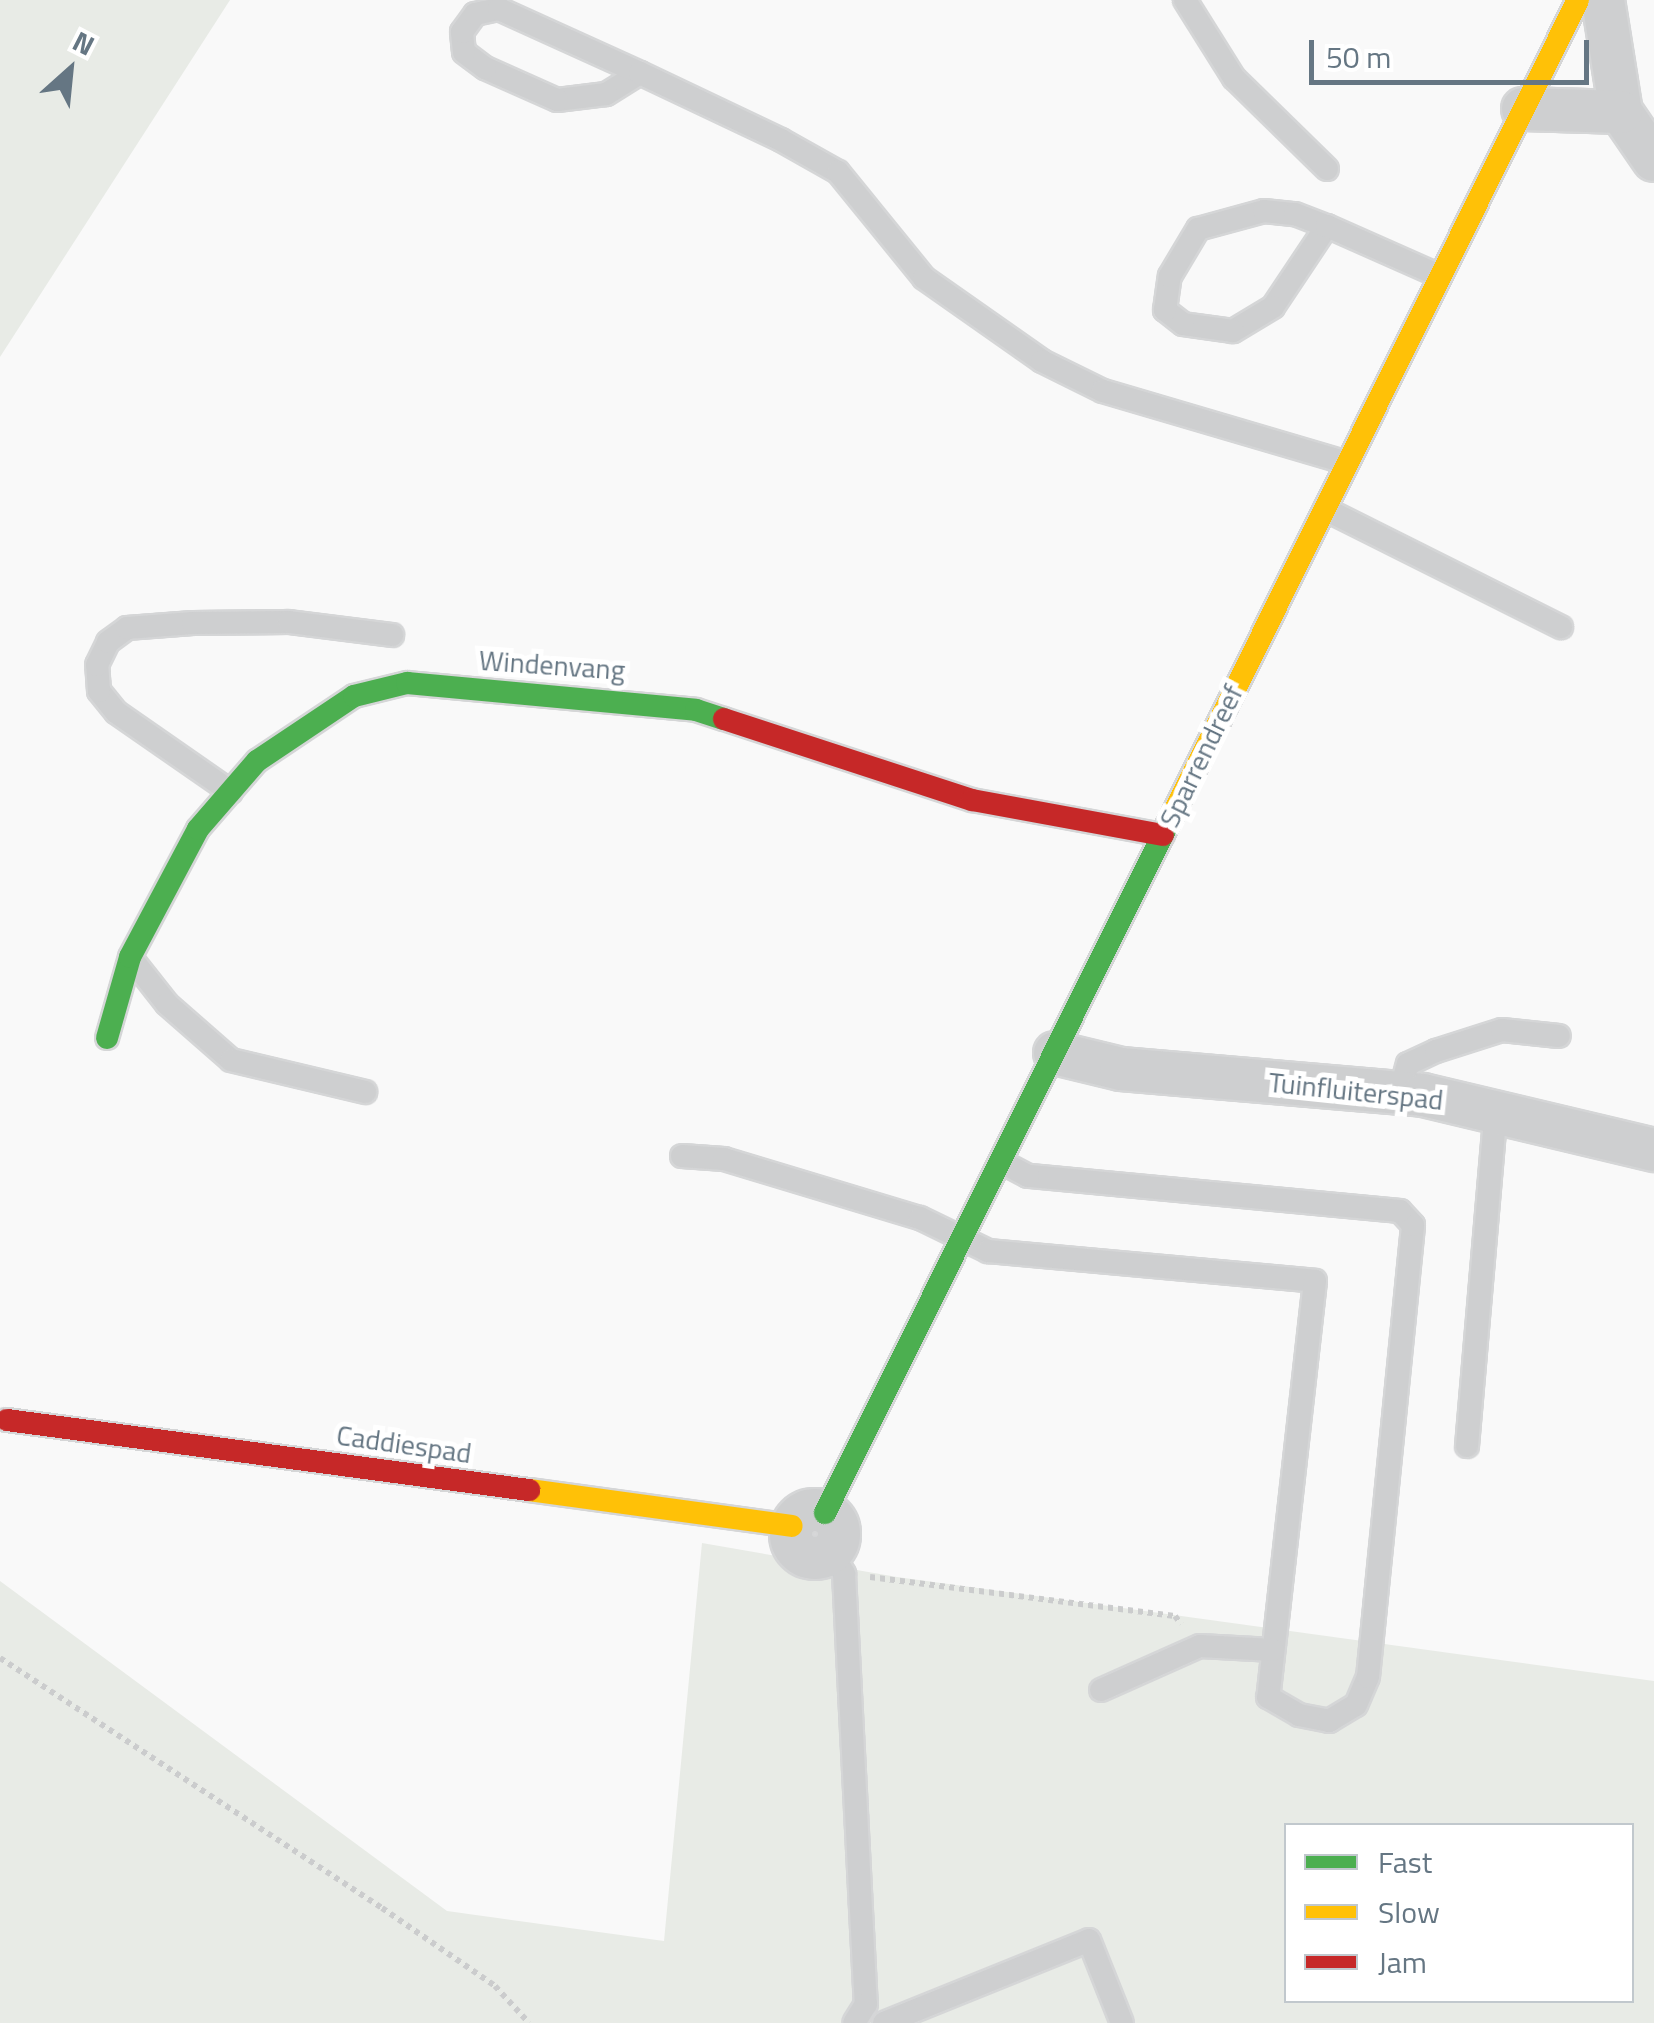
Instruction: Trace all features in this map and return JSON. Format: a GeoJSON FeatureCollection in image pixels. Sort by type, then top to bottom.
{"type":"FeatureCollection","features":[{"type":"Feature","properties":{"kind":"street","name":"Sparrendreef"},"geometry":{"type":"LineString","coordinates":[[823,1541],[1002,1162],[1344,462],[1578,0]]}},
{"type":"Feature","properties":{"kind":"street"},"geometry":{"type":"LineString","coordinates":[[1602,0],[1621,112],[1654,160]]}},
{"type":"Feature","properties":{"kind":"street"},"geometry":{"type":"LineString","coordinates":[[1523,109],[1621,112]]}},
{"type":"Feature","properties":{"kind":"street","name":"Windenvang"},"geometry":{"type":"LineString","coordinates":[[107,1038],[130,957],[198,829],[257,761],[354,696],[407,683],[696,710],[972,800],[1164,835]]}},
{"type":"Feature","properties":{"kind":"street","name":"Tuinfluiterspad"},"geometry":{"type":"LineString","coordinates":[[1055,1053],[1121,1069],[1400,1093],[1496,1110],[1654,1150]]}},
{"type":"Feature","properties":{"kind":"street","name":"Caddiespad"},"geometry":{"type":"LineString","coordinates":[[7,1420],[823,1541]]}},
{"type":"Feature","properties":{"kind":"lane"},"geometry":{"type":"LineString","coordinates":[[1185,0],[1234,78],[1326,170]]}},
{"type":"Feature","properties":{"kind":"lane"},"geometry":{"type":"LineString","coordinates":[[640,73],[606,94],[557,100],[485,68],[464,52],[462,32],[475,14],[498,9],[640,73],[838,172],[924,278],[1042,362],[1104,392],[1344,462]]}},
{"type":"Feature","properties":{"kind":"lane"},"geometry":{"type":"LineString","coordinates":[[1326,226],[1273,307],[1234,330],[1196,328],[1165,310],[1170,276],[1198,229],[1264,210],[1326,226],[1440,276]]}},
{"type":"Feature","properties":{"kind":"lane"},"geometry":{"type":"LineString","coordinates":[[1322,507],[1561,627]]}},
{"type":"Feature","properties":{"kind":"lane"},"geometry":{"type":"LineString","coordinates":[[230,792],[107,702],[99,691],[97,665],[108,642],[127,628],[193,623],[289,622],[392,636]]}},
{"type":"Feature","properties":{"kind":"lane"},"geometry":{"type":"LineString","coordinates":[[130,957],[167,1004],[230,1060],[365,1092]]}},
{"type":"Feature","properties":{"kind":"lane"},"geometry":{"type":"LineString","coordinates":[[1400,1093],[1408,1064],[1436,1052],[1502,1030],[1559,1036]]}},
{"type":"Feature","properties":{"kind":"lane"},"geometry":{"type":"LineString","coordinates":[[1467,1446],[1496,1110]]}},
{"type":"Feature","properties":{"kind":"lane"},"geometry":{"type":"LineString","coordinates":[[682,1156],[724,1158],[920,1218],[988,1251],[1315,1280],[1268,1697],[1299,1715],[1330,1720],[1356,1705],[1368,1677],[1412,1225],[1400,1211],[1028,1176],[1002,1162]]}},
{"type":"Feature","properties":{"kind":"lane"},"geometry":{"type":"LineString","coordinates":[[823,1541],[866,2004],[854,2023]]}},
{"type":"Feature","properties":{"kind":"lane"},"geometry":{"type":"LineString","coordinates":[[1102,1690],[1200,1646],[1273,1650]]}},
{"type":"Feature","properties":{"kind":"lane"},"geometry":{"type":"LineString","coordinates":[[884,2023],[1088,1940],[1122,2023]]}},
{"type":"Feature","properties":{"kind":"path"},"geometry":{"type":"LineString","coordinates":[[823,1541],[1174,1616],[1200,1646]]}},
{"type":"Feature","properties":{"kind":"path"},"geometry":{"type":"LineString","coordinates":[[0,1658],[495,1986],[530,2023]]}},
{"type":"Feature","properties":{"kind":"shaded area"},"geometry":{"type":"Polygon","coordinates":[[[0,0],[230,0],[0,357],[0,0]]]}},
{"type":"Feature","properties":{"kind":"shaded area"},"geometry":{"type":"Polygon","coordinates":[[[702,1543],[897,1577],[1654,1681],[1654,2023],[0,2023],[0,1581],[447,1911],[664,1941],[702,1543]]]}},
{"type":"Feature","properties":{"kind":"traffic: fast"},"geometry":{"type":"LineString","coordinates":[[107,1038],[130,957],[198,829],[257,761],[354,696],[407,683],[696,710],[724,719]]}},
{"type":"Feature","properties":{"kind":"traffic: fast"},"geometry":{"type":"LineString","coordinates":[[825,1513],[1173,814]]}},
{"type":"Feature","properties":{"kind":"traffic: slow"},"geometry":{"type":"LineString","coordinates":[[1173,814],[1578,0]]}},
{"type":"Feature","properties":{"kind":"traffic: slow"},"geometry":{"type":"LineString","coordinates":[[529,1490],[792,1526]]}},
{"type":"Feature","properties":{"kind":"traffic: jam"},"geometry":{"type":"LineString","coordinates":[[724,719],[972,800],[1163,835]]}},
{"type":"Feature","properties":{"kind":"traffic: jam"},"geometry":{"type":"LineString","coordinates":[[7,1420],[529,1490]]}}]}
